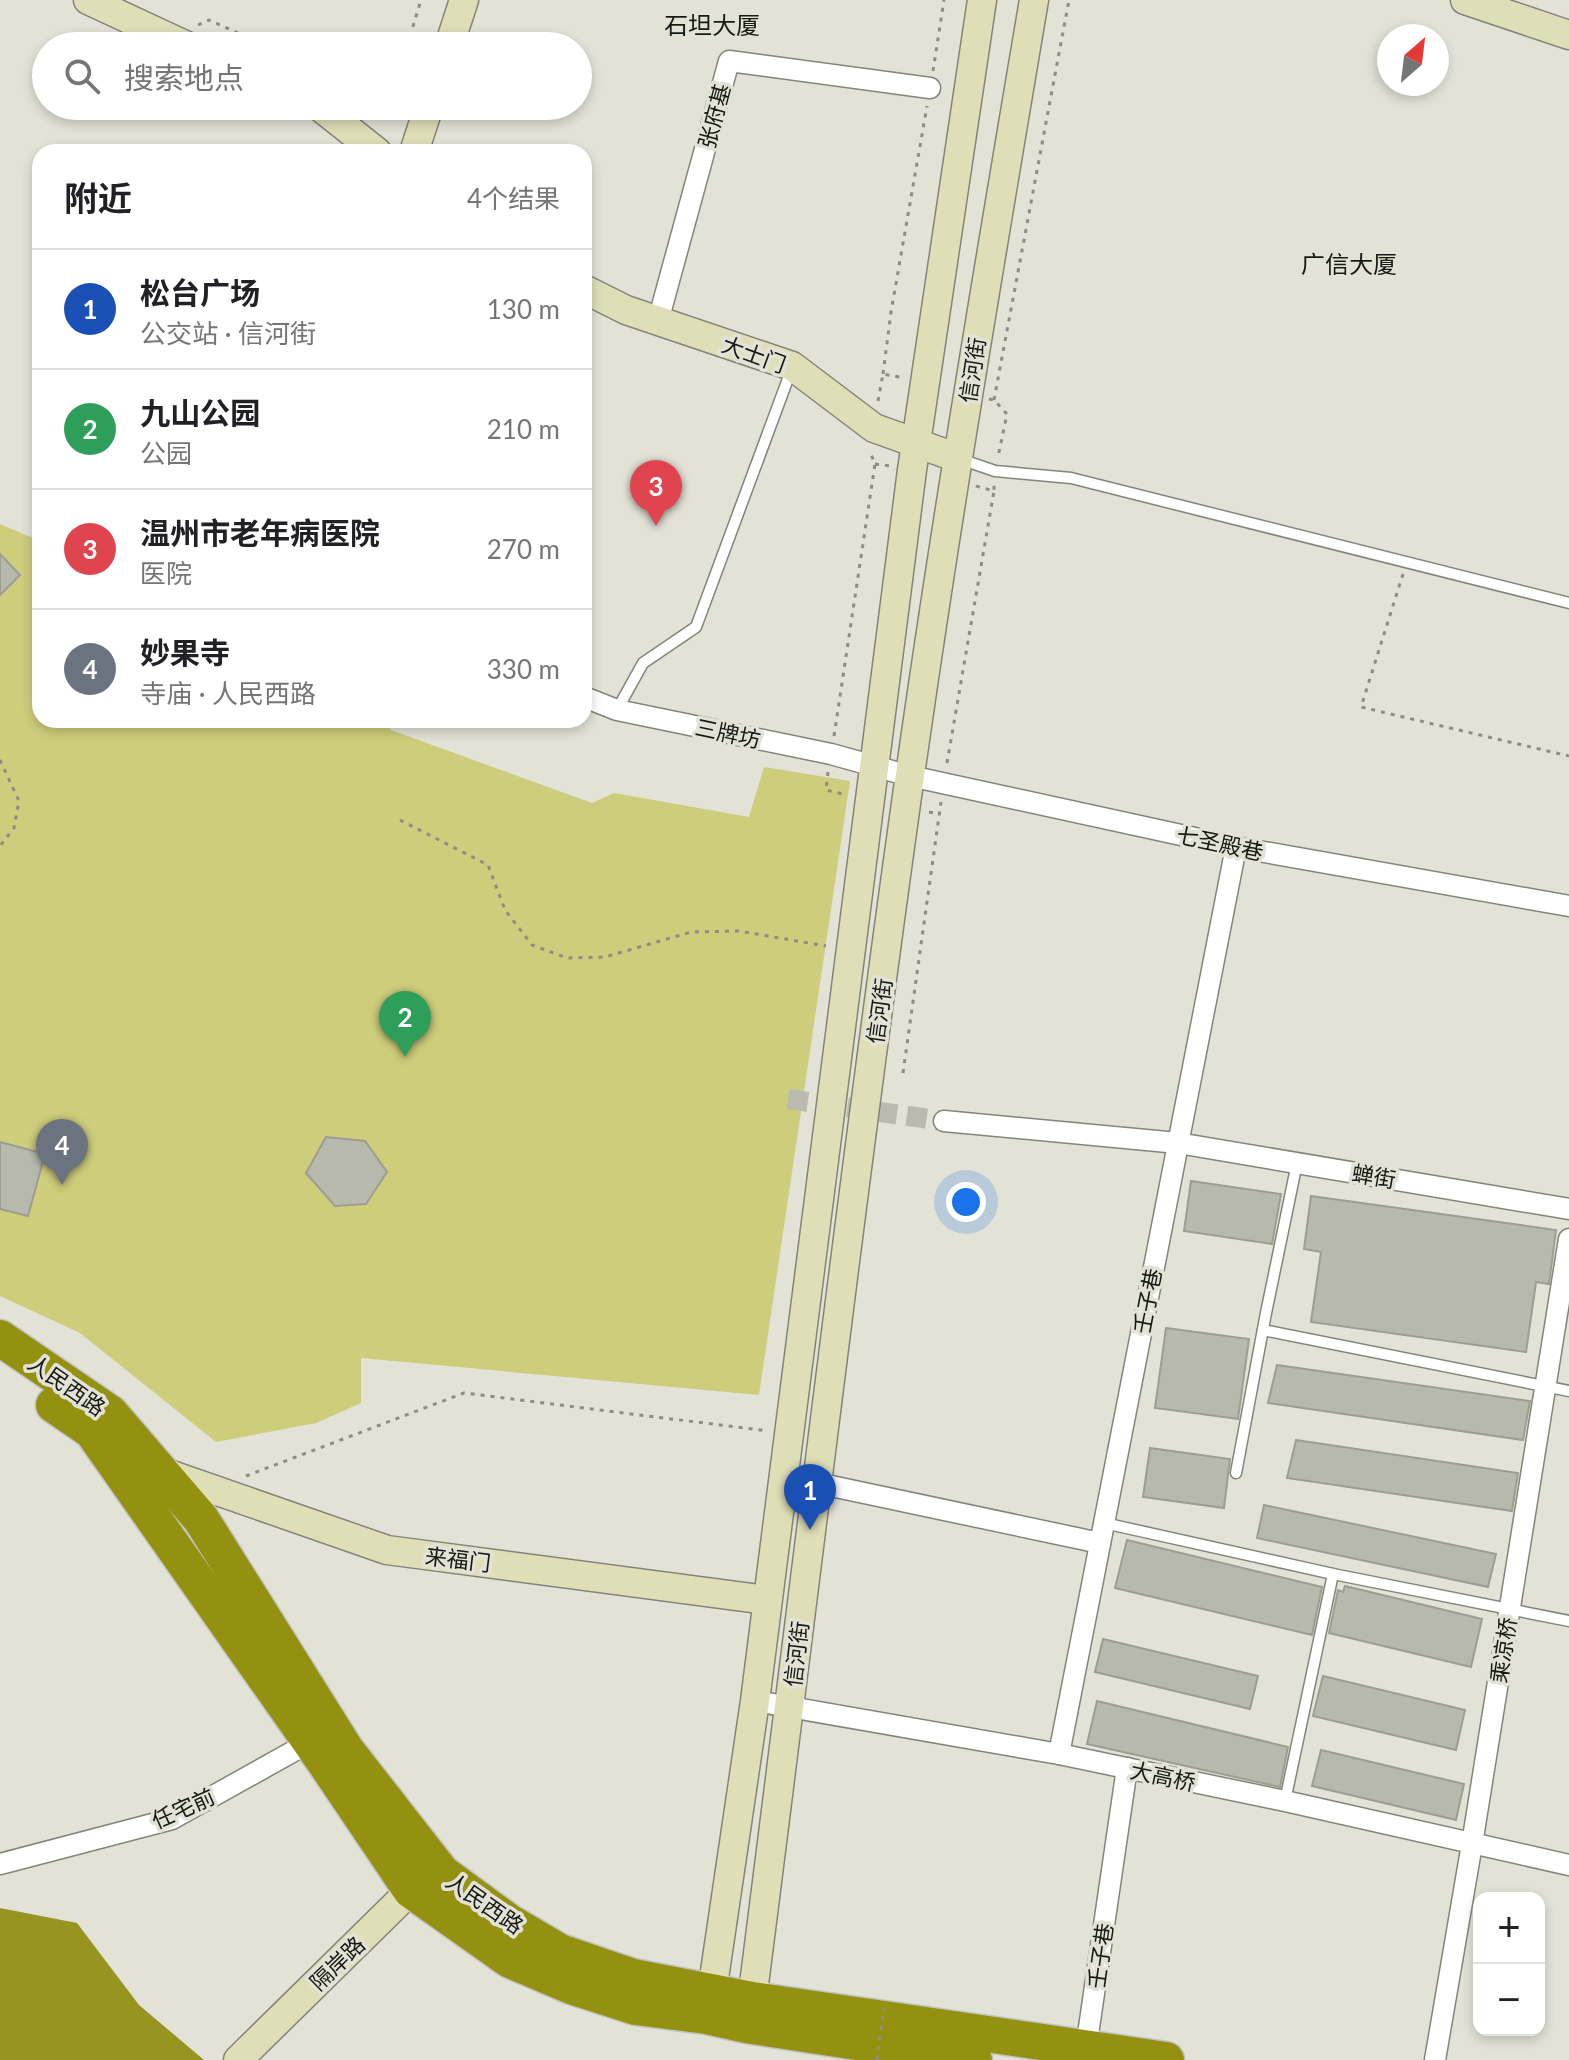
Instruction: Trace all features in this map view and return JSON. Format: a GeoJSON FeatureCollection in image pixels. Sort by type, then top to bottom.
{"type":"FeatureCollection","features":[{"type":"Feature","properties":{"kind":"highway","name":"人民西路"},"geometry":{"type":"LineString","coordinates":[[0,1338],[110,1413],[201,1519],[346,1750],[442,1873],[509,1922],[560,1952],[709,2004],[974,2060]]}},
{"type":"Feature","properties":{"kind":"highway","name":"人民西路"},"geometry":{"type":"LineString","coordinates":[[0,1368],[92,1431],[411,1890],[510,1960],[571,1986],[636,2007],[709,2004]]}},
{"type":"Feature","properties":{"kind":"highway","name":"人民西路"},"geometry":{"type":"LineString","coordinates":[[749,2012],[1086,2048],[1166,2060]]}},
{"type":"Feature","properties":{"kind":"main road"},"geometry":{"type":"LineString","coordinates":[[88,0],[157,32]]}},
{"type":"Feature","properties":{"kind":"main road"},"geometry":{"type":"LineString","coordinates":[[454,32],[464,0]]}},
{"type":"Feature","properties":{"kind":"main road","name":"信河街"},"geometry":{"type":"LineString","coordinates":[[709,2004],[755,1701],[916,444],[982,0]]}},
{"type":"Feature","properties":{"kind":"main road","name":"信河街"},"geometry":{"type":"LineString","coordinates":[[749,2012],[910,776],[958,458],[1034,0]]}},
{"type":"Feature","properties":{"kind":"main road"},"geometry":{"type":"LineString","coordinates":[[1465,0],[1569,35]]}},
{"type":"Feature","properties":{"kind":"main road"},"geometry":{"type":"LineString","coordinates":[[337,120],[367,144]]}},
{"type":"Feature","properties":{"kind":"main road"},"geometry":{"type":"LineString","coordinates":[[417,144],[424,120]]}},
{"type":"Feature","properties":{"kind":"main road","name":"大士门"},"geometry":{"type":"LineString","coordinates":[[592,293],[626,310],[792,366],[874,428],[958,458]]}},
{"type":"Feature","properties":{"kind":"main road","name":"来福门"},"geometry":{"type":"LineString","coordinates":[[159,1471],[387,1550],[767,1600]]}},
{"type":"Feature","properties":{"kind":"main road","name":"隔岸路"},"geometry":{"type":"LineString","coordinates":[[238,2060],[411,1890],[442,1873]]}},
{"type":"Feature","properties":{"kind":"street","name":"张府基"},"geometry":{"type":"LineString","coordinates":[[658,321],[729,61],[930,88]]}},
{"type":"Feature","properties":{"kind":"street","name":"三牌坊"},"geometry":{"type":"LineString","coordinates":[[592,700],[617,710],[831,754],[873,766]]}},
{"type":"Feature","properties":{"kind":"street","name":"七圣殿巷"},"geometry":{"type":"LineString","coordinates":[[873,766],[1236,847],[1569,906]]}},
{"type":"Feature","properties":{"kind":"street","name":"壬子巷"},"geometry":{"type":"LineString","coordinates":[[1059,1754],[1236,847]]}},
{"type":"Feature","properties":{"kind":"street","name":"蝉街"},"geometry":{"type":"LineString","coordinates":[[944,1121],[1178,1143],[1569,1209]]}},
{"type":"Feature","properties":{"kind":"street","name":"乘凉桥"},"geometry":{"type":"LineString","coordinates":[[1435,2060],[1569,1239]]}},
{"type":"Feature","properties":{"kind":"street"},"geometry":{"type":"LineString","coordinates":[[817,1483],[1102,1533]]}},
{"type":"Feature","properties":{"kind":"street","name":"大高桥"},"geometry":{"type":"LineString","coordinates":[[755,1701],[1059,1754],[1569,1865]]}},
{"type":"Feature","properties":{"kind":"street","name":"任宅前"},"geometry":{"type":"LineString","coordinates":[[0,1864],[172,1819],[310,1742]]}},
{"type":"Feature","properties":{"kind":"street","name":"壬子巷"},"geometry":{"type":"LineString","coordinates":[[1086,2048],[1127,1768]]}},
{"type":"Feature","properties":{"kind":"lane"},"geometry":{"type":"LineString","coordinates":[[617,710],[643,663],[696,627],[792,366]]}},
{"type":"Feature","properties":{"kind":"lane"},"geometry":{"type":"LineString","coordinates":[[958,458],[995,471],[1071,478],[1569,603]]}},
{"type":"Feature","properties":{"kind":"lane"},"geometry":{"type":"LineString","coordinates":[[1236,1473],[1297,1163]]}},
{"type":"Feature","properties":{"kind":"lane"},"geometry":{"type":"LineString","coordinates":[[1263,1330],[1569,1391]]}},
{"type":"Feature","properties":{"kind":"lane"},"geometry":{"type":"LineString","coordinates":[[1102,1533],[1333,1574],[1569,1621]]}},
{"type":"Feature","properties":{"kind":"lane"},"geometry":{"type":"LineString","coordinates":[[1285,1801],[1333,1574]]}},
{"type":"Feature","properties":{"kind":"path"},"geometry":{"type":"LineString","coordinates":[[411,32],[421,0]]}},
{"type":"Feature","properties":{"kind":"path"},"geometry":{"type":"LineString","coordinates":[[883,374],[944,0]]}},
{"type":"Feature","properties":{"kind":"path"},"geometry":{"type":"LineString","coordinates":[[994,400],[1069,0]]}},
{"type":"Feature","properties":{"kind":"path"},"geometry":{"type":"LineString","coordinates":[[192,32],[209,20],[236,32]]}},
{"type":"Feature","properties":{"kind":"path"},"geometry":{"type":"LineString","coordinates":[[826,790],[875,464]]}},
{"type":"Feature","properties":{"kind":"path"},"geometry":{"type":"LineString","coordinates":[[1406,562],[1361,707],[1569,756]]}},
{"type":"Feature","properties":{"kind":"path"},"geometry":{"type":"LineString","coordinates":[[0,760],[19,801],[14,828],[0,846]]}},
{"type":"Feature","properties":{"kind":"path"},"geometry":{"type":"LineString","coordinates":[[400,820],[488,865],[505,910],[532,945],[567,958],[605,957],[691,932],[739,931],[850,951]]}},
{"type":"Feature","properties":{"kind":"path"},"geometry":{"type":"LineString","coordinates":[[212,1489],[464,1393],[788,1433]]}},
{"type":"Feature","properties":{"kind":"path"},"geometry":{"type":"LineString","coordinates":[[877,2060],[884,2008]]}},
{"type":"Feature","properties":{"kind":"shaded area"},"geometry":{"type":"Polygon","coordinates":[[[0,524],[32,538],[32,728],[390,728],[592,803],[614,793],[749,817],[764,767],[850,781],[759,1395],[361,1358],[361,1403],[316,1423],[216,1442],[80,1333],[0,1296],[0,524]]]}},
{"type":"Feature","properties":{"kind":"shaded area"},"geometry":{"type":"Polygon","coordinates":[[[0,1908],[77,1923],[139,2005],[204,2060],[0,2060],[0,1908]]]}},
{"type":"Feature","properties":{"kind":"building"},"geometry":{"type":"Polygon","coordinates":[[[0,554],[20,575],[0,595],[0,554]]]}},
{"type":"Feature","properties":{"kind":"building"},"geometry":{"type":"Polygon","coordinates":[[[326,1137],[365,1141],[387,1172],[366,1204],[335,1206],[306,1173],[326,1137]]]}},
{"type":"Feature","properties":{"kind":"building"},"geometry":{"type":"Polygon","coordinates":[[[0,1142],[45,1154],[28,1216],[0,1209],[0,1142]]]}},
{"type":"Feature","properties":{"kind":"building"},"geometry":{"type":"Polygon","coordinates":[[[1191,1181],[1281,1194],[1272,1244],[1184,1231],[1191,1181]]]}},
{"type":"Feature","properties":{"kind":"building"},"geometry":{"type":"Polygon","coordinates":[[[1311,1196],[1556,1230],[1549,1284],[1536,1282],[1526,1352],[1311,1322],[1321,1252],[1304,1249],[1311,1196]]]}},
{"type":"Feature","properties":{"kind":"building"},"geometry":{"type":"Polygon","coordinates":[[[1166,1328],[1249,1339],[1238,1419],[1155,1408],[1166,1328]]]}},
{"type":"Feature","properties":{"kind":"building"},"geometry":{"type":"Polygon","coordinates":[[[1277,1365],[1530,1401],[1523,1440],[1268,1403],[1277,1365]]]}},
{"type":"Feature","properties":{"kind":"building"},"geometry":{"type":"Polygon","coordinates":[[[1296,1440],[1518,1473],[1512,1511],[1287,1478],[1296,1440]]]}},
{"type":"Feature","properties":{"kind":"building"},"geometry":{"type":"Polygon","coordinates":[[[1150,1448],[1230,1459],[1224,1508],[1143,1497],[1150,1448]]]}},
{"type":"Feature","properties":{"kind":"building"},"geometry":{"type":"Polygon","coordinates":[[[1264,1505],[1496,1554],[1488,1587],[1257,1538],[1264,1505]]]}},
{"type":"Feature","properties":{"kind":"building"},"geometry":{"type":"Polygon","coordinates":[[[1127,1540],[1322,1587],[1312,1635],[1115,1588],[1127,1540]]]}},
{"type":"Feature","properties":{"kind":"building"},"geometry":{"type":"Polygon","coordinates":[[[1345,1586],[1482,1619],[1471,1667],[1329,1633],[1338,1590],[1343,1592],[1345,1586]]]}},
{"type":"Feature","properties":{"kind":"building"},"geometry":{"type":"Polygon","coordinates":[[[1103,1639],[1258,1676],[1250,1709],[1095,1672],[1103,1639]]]}},
{"type":"Feature","properties":{"kind":"building"},"geometry":{"type":"Polygon","coordinates":[[[1323,1676],[1465,1710],[1456,1750],[1313,1716],[1323,1676]]]}},
{"type":"Feature","properties":{"kind":"building"},"geometry":{"type":"Polygon","coordinates":[[[1097,1701],[1288,1747],[1280,1787],[1087,1744],[1097,1701]]]}},
{"type":"Feature","properties":{"kind":"building"},"geometry":{"type":"Polygon","coordinates":[[[1321,1750],[1464,1784],[1456,1820],[1312,1786],[1321,1750]]]}},
{"type":"Feature","properties":{"kind":"tunnel"},"geometry":{"type":"LineString","coordinates":[[788,1099],[944,1121]]}},
{"type":"Feature","properties":{"kind":"place","name":"温州市老年病医院"},"geometry":{"type":"Point","coordinates":[656,526]}},
{"type":"Feature","properties":{"kind":"place","name":"九山公园"},"geometry":{"type":"Point","coordinates":[405,1057]}},
{"type":"Feature","properties":{"kind":"place","name":"妙果寺"},"geometry":{"type":"Point","coordinates":[62,1185]}},
{"type":"Feature","properties":{"kind":"place","name":"松台广场"},"geometry":{"type":"Point","coordinates":[810,1530]}},
{"type":"Feature","properties":{"kind":"district","name":"石坦大厦"},"geometry":{"type":"Point","coordinates":[712,24]}},
{"type":"Feature","properties":{"kind":"district","name":"广信大厦"},"geometry":{"type":"Point","coordinates":[1349,263]}}]}
